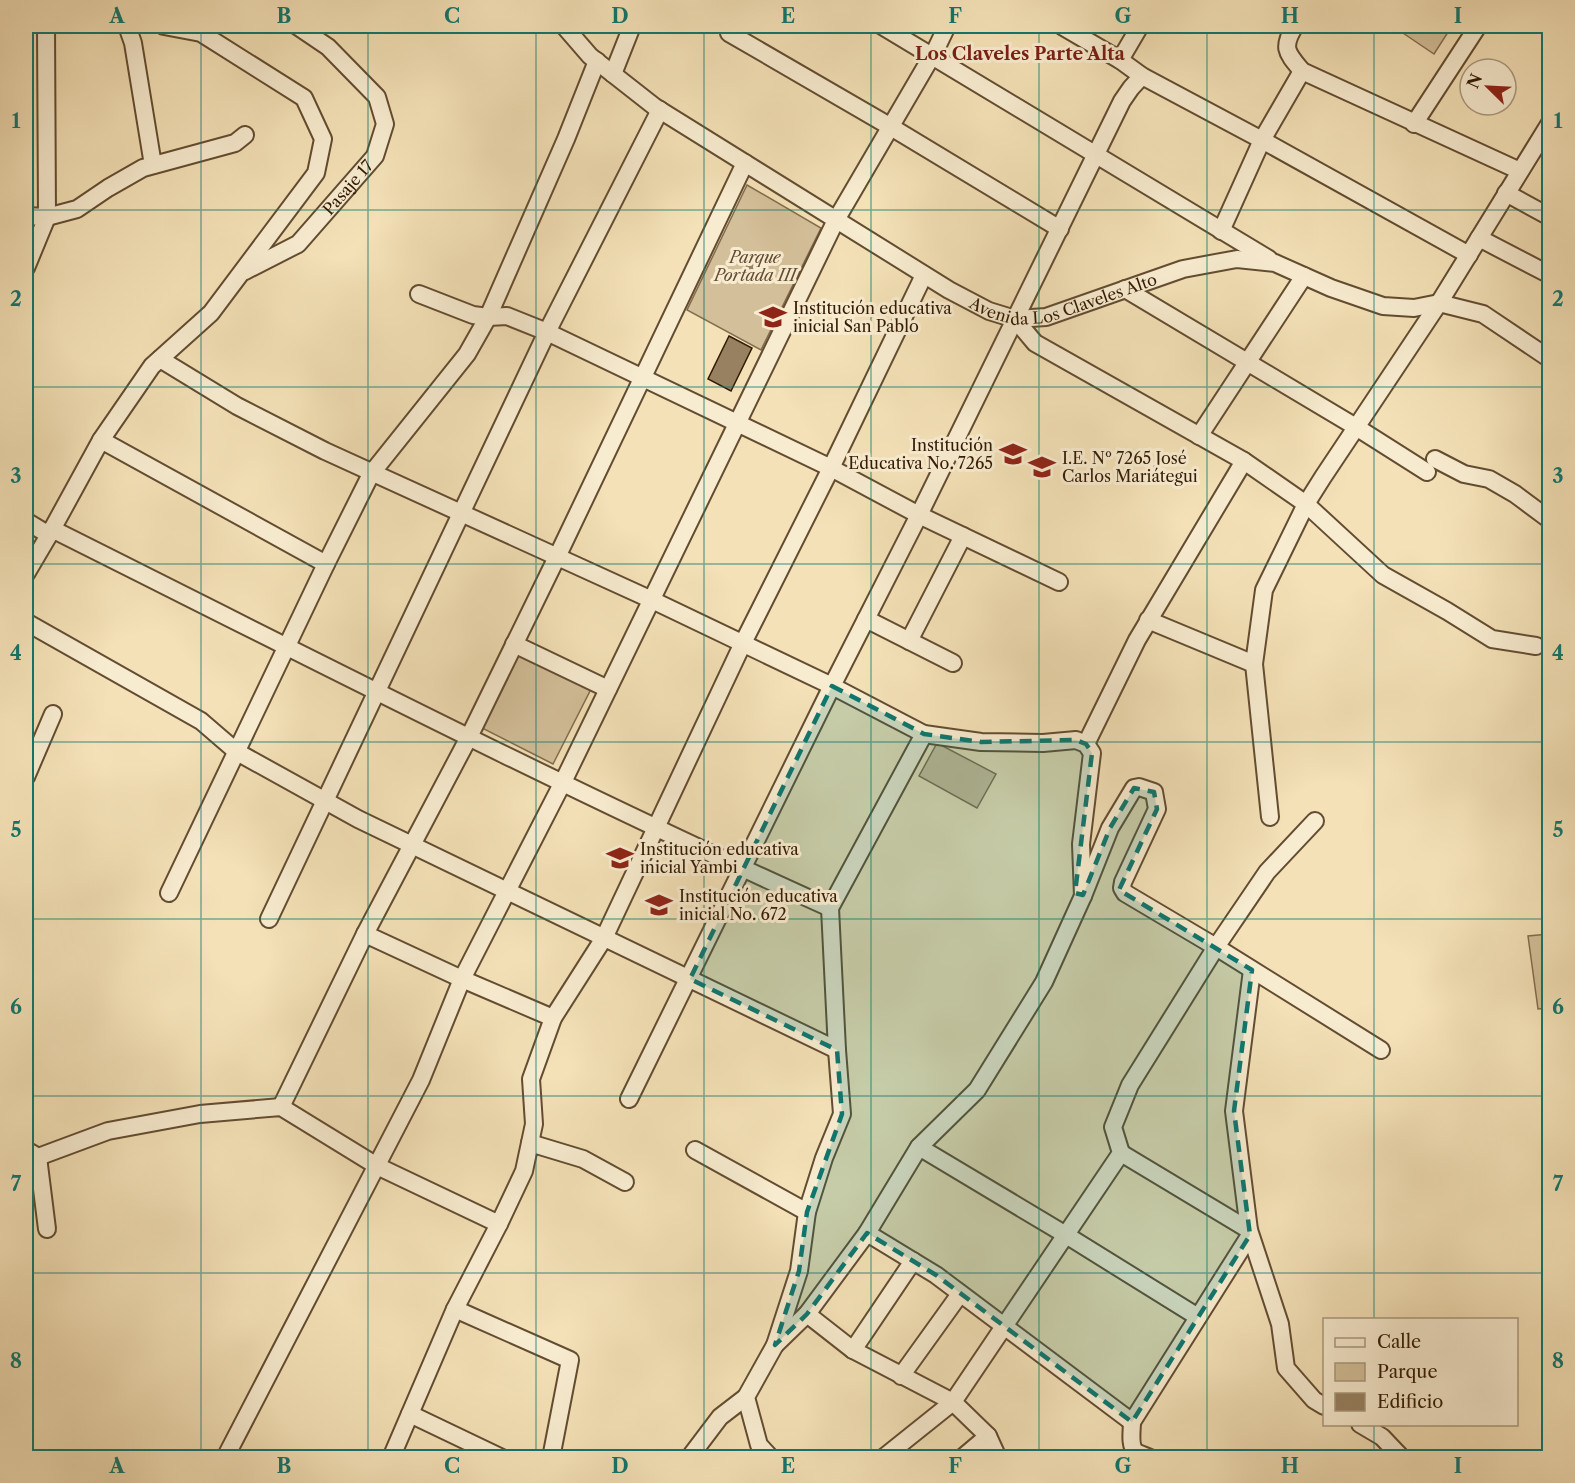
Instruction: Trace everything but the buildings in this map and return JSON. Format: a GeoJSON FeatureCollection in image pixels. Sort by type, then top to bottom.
{"type":"FeatureCollection","features":[{"type":"Feature","properties":{"kind":"street"},"geometry":{"type":"LineString","coordinates":[[26,268],[46,217],[46,26]]}},
{"type":"Feature","properties":{"kind":"street"},"geometry":{"type":"LineString","coordinates":[[127,26],[133,44],[153,165]]}},
{"type":"Feature","properties":{"kind":"street"},"geometry":{"type":"LineString","coordinates":[[26,574],[100,440],[152,366],[212,313],[316,173],[323,140],[304,98],[201,33],[164,26]]}},
{"type":"Feature","properties":{"kind":"street","name":"Pasaje 17"},"geometry":{"type":"LineString","coordinates":[[241,273],[298,244],[375,156],[385,124],[377,98],[328,47],[297,26]]}},
{"type":"Feature","properties":{"kind":"street","name":"Avenida Los Claveles Alto"},"geometry":{"type":"LineString","coordinates":[[564,26],[597,62],[660,110],[924,275],[989,311],[1015,319],[1046,317],[1183,269],[1237,259],[1275,263],[1331,288],[1383,306],[1414,308],[1439,303],[1483,314],[1550,359]]}},
{"type":"Feature","properties":{"kind":"street"},"geometry":{"type":"LineString","coordinates":[[613,74],[632,26]]}},
{"type":"Feature","properties":{"kind":"street"},"geometry":{"type":"LineString","coordinates":[[732,26],[729,33],[1060,229]]}},
{"type":"Feature","properties":{"kind":"street"},"geometry":{"type":"LineString","coordinates":[[882,26],[1275,263]]}},
{"type":"Feature","properties":{"kind":"street"},"geometry":{"type":"LineString","coordinates":[[225,1458],[421,1080],[462,979],[563,782],[836,220],[933,56],[947,26]]}},
{"type":"Feature","properties":{"kind":"street"},"geometry":{"type":"LineString","coordinates":[[1062,26],[1120,60],[1142,76],[1469,255]]}},
{"type":"Feature","properties":{"kind":"street"},"geometry":{"type":"LineString","coordinates":[[1120,60],[1140,26]]}},
{"type":"Feature","properties":{"kind":"street"},"geometry":{"type":"LineString","coordinates":[[1295,26],[1286,44],[1288,53],[1302,71],[1520,171]]}},
{"type":"Feature","properties":{"kind":"street"},"geometry":{"type":"LineString","coordinates":[[1414,124],[1478,26]]}},
{"type":"Feature","properties":{"kind":"street"},"geometry":{"type":"LineString","coordinates":[[169,893],[326,564],[372,473],[467,354],[488,317],[597,62]]}},
{"type":"Feature","properties":{"kind":"street"},"geometry":{"type":"LineString","coordinates":[[1221,231],[1262,140],[1302,71]]}},
{"type":"Feature","properties":{"kind":"street"},"geometry":{"type":"LineString","coordinates":[[630,1099],[1122,101],[1142,76]]}},
{"type":"Feature","properties":{"kind":"street"},"geometry":{"type":"LineString","coordinates":[[269,919],[548,332],[660,110]]}},
{"type":"Feature","properties":{"kind":"street"},"geometry":{"type":"LineString","coordinates":[[1270,817],[1254,664],[1264,590],[1306,504],[1439,303],[1550,123]]}},
{"type":"Feature","properties":{"kind":"street"},"geometry":{"type":"LineString","coordinates":[[26,216],[46,217],[76,209],[143,168],[235,143],[245,135]]}},
{"type":"Feature","properties":{"kind":"street"},"geometry":{"type":"LineString","coordinates":[[281,1107],[365,934],[469,736],[557,557],[745,163]]}},
{"type":"Feature","properties":{"kind":"street"},"geometry":{"type":"LineString","coordinates":[[1506,194],[1550,217]]}},
{"type":"Feature","properties":{"kind":"street"},"geometry":{"type":"LineString","coordinates":[[1479,238],[1550,275]]}},
{"type":"Feature","properties":{"kind":"street"},"geometry":{"type":"LineString","coordinates":[[391,1458],[455,1310],[524,1171],[534,1124],[531,1079],[553,1018],[604,938],[743,644],[924,275]]}},
{"type":"Feature","properties":{"kind":"street"},"geometry":{"type":"LineString","coordinates":[[1199,436],[1304,276]]}},
{"type":"Feature","properties":{"kind":"street"},"geometry":{"type":"LineString","coordinates":[[1125,289],[1356,427],[1431,466],[1489,479],[1515,494],[1550,520]]}},
{"type":"Feature","properties":{"kind":"street"},"geometry":{"type":"LineString","coordinates":[[419,294],[473,315],[507,316],[548,332],[831,468],[919,515],[1059,582]]}},
{"type":"Feature","properties":{"kind":"street"},"geometry":{"type":"LineString","coordinates":[[1015,319],[1035,343],[1244,461],[1306,504],[1383,575],[1492,639],[1536,646]]}},
{"type":"Feature","properties":{"kind":"street"},"geometry":{"type":"LineString","coordinates":[[160,359],[237,406],[325,451],[652,600],[832,686],[924,734],[981,742],[1043,743],[1076,740],[1086,744],[1092,753],[1081,844],[1083,896]]}},
{"type":"Feature","properties":{"kind":"street"},"geometry":{"type":"LineString","coordinates":[[100,440],[326,564]]}},
{"type":"Feature","properties":{"kind":"street"},"geometry":{"type":"LineString","coordinates":[[1086,744],[1137,639],[1244,461]]}},
{"type":"Feature","properties":{"kind":"street"},"geometry":{"type":"LineString","coordinates":[[26,521],[287,646],[656,828],[830,908]]}},
{"type":"Feature","properties":{"kind":"street"},"geometry":{"type":"LineString","coordinates":[[909,641],[963,536]]}},
{"type":"Feature","properties":{"kind":"street"},"geometry":{"type":"LineString","coordinates":[[867,619],[952,663]]}},
{"type":"Feature","properties":{"kind":"street"},"geometry":{"type":"LineString","coordinates":[[1148,620],[1254,664]]}},
{"type":"Feature","properties":{"kind":"street"},"geometry":{"type":"LineString","coordinates":[[26,622],[201,721],[237,751],[358,819],[837,1050]]}},
{"type":"Feature","properties":{"kind":"street"},"geometry":{"type":"LineString","coordinates":[[514,644],[608,689]]}},
{"type":"Feature","properties":{"kind":"street"},"geometry":{"type":"LineString","coordinates":[[26,777],[53,714]]}},
{"type":"Feature","properties":{"kind":"street"},"geometry":{"type":"LineString","coordinates":[[689,1458],[720,1418],[746,1397],[775,1345],[799,1271],[807,1212],[824,1158],[842,1114],[830,908],[924,734]]}},
{"type":"Feature","properties":{"kind":"street"},"geometry":{"type":"LineString","coordinates":[[775,1345],[807,1314],[867,1233],[919,1147],[977,1090],[1044,982],[1083,896],[1110,828],[1134,788],[1139,787],[1154,792],[1157,809],[1123,882],[1122,888],[1125,893],[1380,1050]]}},
{"type":"Feature","properties":{"kind":"street"},"geometry":{"type":"LineString","coordinates":[[1250,1233],[1121,1153],[1113,1127],[1130,1085],[1216,947],[1267,872],[1316,821]]}},
{"type":"Feature","properties":{"kind":"street"},"geometry":{"type":"LineString","coordinates":[[365,934],[553,1018]]}},
{"type":"Feature","properties":{"kind":"street"},"geometry":{"type":"LineString","coordinates":[[1252,970],[1234,1111],[1250,1233],[1280,1323],[1286,1368],[1314,1400],[1323,1405]]}},
{"type":"Feature","properties":{"kind":"street"},"geometry":{"type":"LineString","coordinates":[[47,1228],[32,1153],[108,1131],[200,1114],[281,1107],[377,1166],[499,1224]]}},
{"type":"Feature","properties":{"kind":"street"},"geometry":{"type":"LineString","coordinates":[[530,1143],[583,1159],[625,1182]]}},
{"type":"Feature","properties":{"kind":"street"},"geometry":{"type":"LineString","coordinates":[[919,1147],[1198,1317]]}},
{"type":"Feature","properties":{"kind":"street"},"geometry":{"type":"LineString","coordinates":[[695,1150],[807,1212]]}},
{"type":"Feature","properties":{"kind":"street"},"geometry":{"type":"LineString","coordinates":[[883,1458],[953,1402],[1121,1153]]}},
{"type":"Feature","properties":{"kind":"street"},"geometry":{"type":"LineString","coordinates":[[867,1233],[936,1275],[1132,1422]]}},
{"type":"Feature","properties":{"kind":"street"},"geometry":{"type":"LineString","coordinates":[[1150,1458],[1136,1452],[1133,1448],[1132,1422],[1250,1233]]}},
{"type":"Feature","properties":{"kind":"street"},"geometry":{"type":"LineString","coordinates":[[853,1350],[913,1261]]}},
{"type":"Feature","properties":{"kind":"street"},"geometry":{"type":"LineString","coordinates":[[901,1376],[960,1294]]}},
{"type":"Feature","properties":{"kind":"street"},"geometry":{"type":"LineString","coordinates":[[455,1310],[570,1360],[551,1458]]}},
{"type":"Feature","properties":{"kind":"street"},"geometry":{"type":"LineString","coordinates":[[807,1314],[853,1350],[953,1402],[988,1436],[998,1458]]}},
{"type":"Feature","properties":{"kind":"street"},"geometry":{"type":"LineString","coordinates":[[746,1397],[759,1445],[771,1458]]}},
{"type":"Feature","properties":{"kind":"street"},"geometry":{"type":"LineString","coordinates":[[410,1414],[502,1458]]}},
{"type":"Feature","properties":{"kind":"street"},"geometry":{"type":"LineString","coordinates":[[1362,1426],[1382,1437],[1402,1458]]}},
{"type":"Feature","properties":{"kind":"street"},"geometry":{"type":"LineString","coordinates":[[962,1458],[988,1436]]}},
{"type":"Feature","properties":{"kind":"highlighted area"},"geometry":{"type":"Polygon","coordinates":[[[832,686],[924,734],[981,742],[1076,740],[1086,744],[1092,753],[1075,893],[1083,895],[1110,828],[1134,788],[1154,792],[1157,809],[1119,890],[1252,970],[1234,1111],[1250,1235],[1132,1422],[936,1275],[867,1233],[807,1314],[775,1345],[799,1271],[807,1212],[842,1114],[837,1050],[690,979],[832,686]]]}},
{"type":"Feature","properties":{"kind":"green space"},"geometry":{"type":"Polygon","coordinates":[[[1395,26],[1452,26],[1434,54],[1395,26]]]}},
{"type":"Feature","properties":{"kind":"green space","name":"Parque Portada III"},"geometry":{"type":"Polygon","coordinates":[[[747,185],[821,228],[761,350],[687,310],[747,185]]]}},
{"type":"Feature","properties":{"kind":"green space"},"geometry":{"type":"Polygon","coordinates":[[[520,653],[591,689],[553,764],[482,728],[520,653]]]}},
{"type":"Feature","properties":{"kind":"green space"},"geometry":{"type":"Polygon","coordinates":[[[937,743],[996,774],[977,808],[919,776],[937,743]]]}},
{"type":"Feature","properties":{"kind":"green space"},"geometry":{"type":"Polygon","coordinates":[[[1549,934],[1549,1008],[1538,1009],[1528,936],[1549,934]]]}},
{"type":"Feature","properties":{"kind":"place","name":"Institución educativa inicial San Pablo"},"geometry":{"type":"Point","coordinates":[773,317]}},
{"type":"Feature","properties":{"kind":"place","name":"Institución Educativa No. 7265"},"geometry":{"type":"Point","coordinates":[1013,454]}},
{"type":"Feature","properties":{"kind":"place","name":"I.E. Nº 7265 José Carlos Mariátegui"},"geometry":{"type":"Point","coordinates":[1042,467]}},
{"type":"Feature","properties":{"kind":"place","name":"Institución educativa inicial Yambi"},"geometry":{"type":"Point","coordinates":[620,858]}},
{"type":"Feature","properties":{"kind":"place","name":"Institución educativa inicial No. 672"},"geometry":{"type":"Point","coordinates":[659,905]}},
{"type":"Feature","properties":{"kind":"district","name":"Los Claveles Parte Alta"},"geometry":{"type":"Point","coordinates":[1020,54]}}]}
